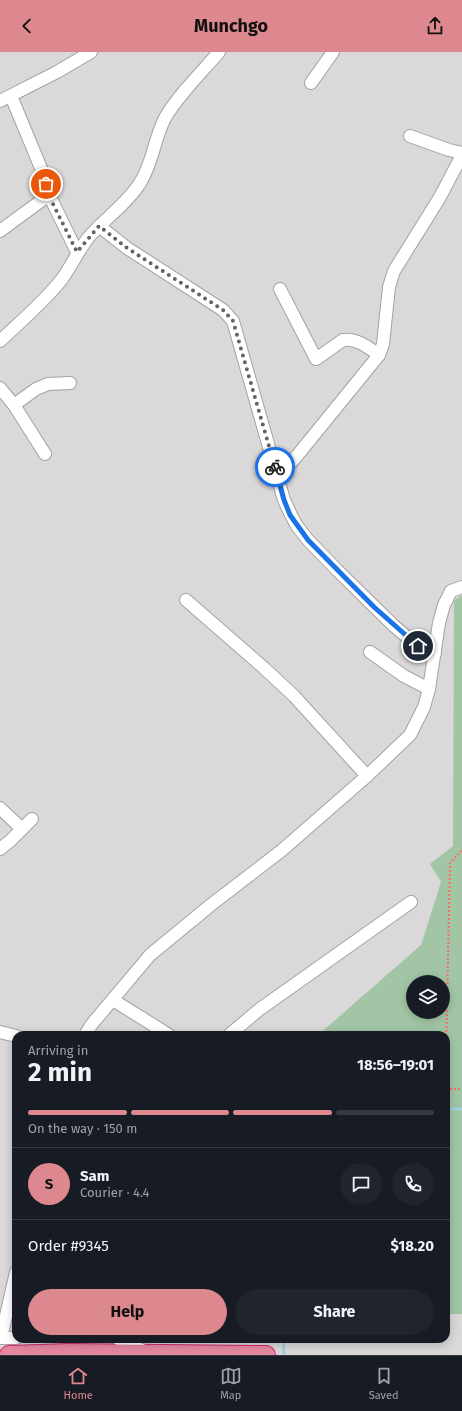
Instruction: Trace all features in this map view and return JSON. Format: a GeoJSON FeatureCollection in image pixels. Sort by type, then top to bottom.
{"type":"FeatureCollection","features":[{"type":"Feature","properties":{"kind":"highway"},"geometry":{"type":"LineString","coordinates":[[9,1355],[68,1353],[266,1355]]}},
{"type":"Feature","properties":{"kind":"street"},"geometry":{"type":"LineString","coordinates":[[0,101],[57,72],[91,52]]}},
{"type":"Feature","properties":{"kind":"street"},"geometry":{"type":"LineString","coordinates":[[0,342],[40,304],[62,279],[77,252],[99,226],[131,196],[147,172],[156,139],[165,118],[177,100],[219,52]]}},
{"type":"Feature","properties":{"kind":"street"},"geometry":{"type":"LineString","coordinates":[[311,83],[333,52]]}},
{"type":"Feature","properties":{"kind":"street"},"geometry":{"type":"LineString","coordinates":[[11,96],[43,173],[49,196],[77,252]]}},
{"type":"Feature","properties":{"kind":"street"},"geometry":{"type":"LineString","coordinates":[[277,473],[286,468],[296,457],[379,355],[383,344],[389,287],[394,271],[440,197],[462,154],[410,136]]}},
{"type":"Feature","properties":{"kind":"street"},"geometry":{"type":"LineString","coordinates":[[0,231],[49,196]]}},
{"type":"Feature","properties":{"kind":"street"},"geometry":{"type":"LineString","coordinates":[[99,226],[127,248],[223,310],[233,321],[284,500],[290,515],[308,540],[394,626],[418,646],[426,651],[435,653]]}},
{"type":"Feature","properties":{"kind":"street"},"geometry":{"type":"LineString","coordinates":[[280,289],[316,359],[343,340],[359,342],[379,355]]}},
{"type":"Feature","properties":{"kind":"street"},"geometry":{"type":"LineString","coordinates":[[14,405],[36,389],[48,384],[70,383]]}},
{"type":"Feature","properties":{"kind":"street"},"geometry":{"type":"LineString","coordinates":[[0,388],[14,405],[45,454]]}},
{"type":"Feature","properties":{"kind":"street"},"geometry":{"type":"LineString","coordinates":[[88,1031],[150,955],[212,904],[281,851],[367,776],[410,735],[424,707],[429,689],[439,623],[448,595],[451,591],[462,587]]}},
{"type":"Feature","properties":{"kind":"street"},"geometry":{"type":"LineString","coordinates":[[186,600],[294,696],[367,776]]}},
{"type":"Feature","properties":{"kind":"street"},"geometry":{"type":"LineString","coordinates":[[370,652],[404,676],[429,689]]}},
{"type":"Feature","properties":{"kind":"street"},"geometry":{"type":"LineString","coordinates":[[0,808],[22,829]]}},
{"type":"Feature","properties":{"kind":"street"},"geometry":{"type":"LineString","coordinates":[[0,849],[32,819]]}},
{"type":"Feature","properties":{"kind":"street"},"geometry":{"type":"LineString","coordinates":[[234,1031],[260,1008],[411,902]]}},
{"type":"Feature","properties":{"kind":"street"},"geometry":{"type":"LineString","coordinates":[[113,1000],[163,1031]]}},
{"type":"Feature","properties":{"kind":"street"},"geometry":{"type":"LineString","coordinates":[[0,1032],[12,1035]]}},
{"type":"Feature","properties":{"kind":"street"},"geometry":{"type":"LineString","coordinates":[[12,1290],[1,1338],[12,1338]]}},
{"type":"Feature","properties":{"kind":"street"},"geometry":{"type":"LineString","coordinates":[[127,1343],[150,1354]]}},
{"type":"Feature","properties":{"kind":"path"},"geometry":{"type":"LineString","coordinates":[[446,1031],[450,863],[462,851]]}},
{"type":"Feature","properties":{"kind":"path"},"geometry":{"type":"LineString","coordinates":[[450,1089],[462,1089]]}},
{"type":"Feature","properties":{"kind":"shaded area"},"geometry":{"type":"Polygon","coordinates":[[[0,52],[462,52],[462,1355],[0,1355],[0,52]]]}},
{"type":"Feature","properties":{"kind":"green space"},"geometry":{"type":"Polygon","coordinates":[[[462,596],[462,1314],[450,1314],[450,1031],[323,1031],[421,945],[441,882],[430,864],[453,846],[454,601],[462,596]]]}},
{"type":"Feature","properties":{"kind":"waterway"},"geometry":{"type":"LineString","coordinates":[[450,1109],[462,1109]]}},
{"type":"Feature","properties":{"kind":"waterway"},"geometry":{"type":"LineString","coordinates":[[283,1343],[284,1355]]}},
{"type":"Feature","properties":{"kind":"way so far"},"geometry":{"type":"LineString","coordinates":[[46,184],[49,196],[77,252],[99,226],[127,248],[223,310],[233,321],[275,467]]}},
{"type":"Feature","properties":{"kind":"route"},"geometry":{"type":"LineString","coordinates":[[275,467],[284,500],[290,515],[308,540],[374,607],[418,646]]}}]}
